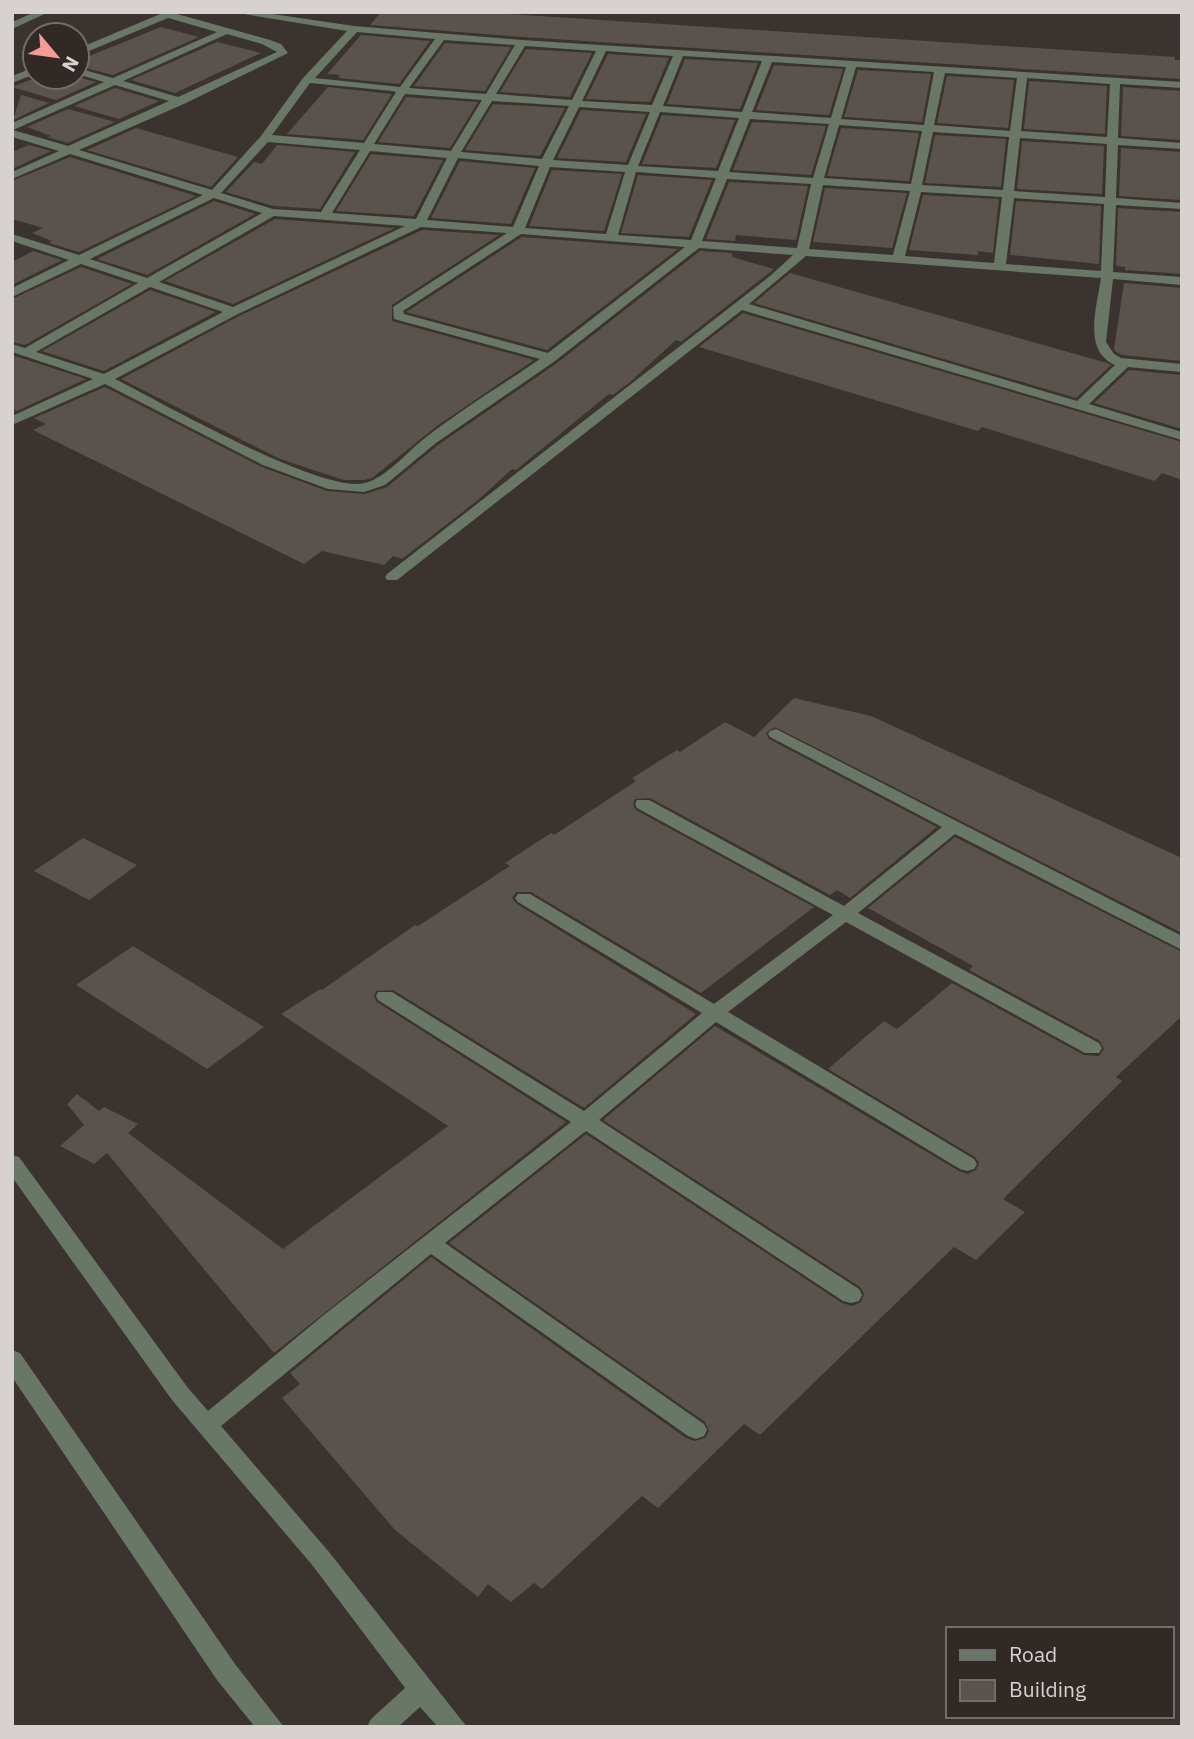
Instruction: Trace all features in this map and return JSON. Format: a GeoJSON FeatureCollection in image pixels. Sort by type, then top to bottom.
{"type":"FeatureCollection","features":[{"type":"Feature","properties":{"kind":"street"},"geometry":{"type":"LineString","coordinates":[[12,26],[44,12]]}},
{"type":"Feature","properties":{"kind":"street"},"geometry":{"type":"LineString","coordinates":[[237,12],[354,29],[522,43],[1182,85]]}},
{"type":"Feature","properties":{"kind":"street"},"geometry":{"type":"LineString","coordinates":[[12,176],[283,53],[277,46],[172,14],[91,47]]}},
{"type":"Feature","properties":{"kind":"street"},"geometry":{"type":"LineString","coordinates":[[12,293],[215,193],[265,138],[307,80],[354,29]]}},
{"type":"Feature","properties":{"kind":"street"},"geometry":{"type":"LineString","coordinates":[[12,127],[229,30]]}},
{"type":"Feature","properties":{"kind":"street"},"geometry":{"type":"LineString","coordinates":[[324,216],[402,91],[442,36]]}},
{"type":"Feature","properties":{"kind":"street"},"geometry":{"type":"LineString","coordinates":[[12,421],[105,379],[234,311],[420,223],[454,155],[522,43]]}},
{"type":"Feature","properties":{"kind":"street"},"geometry":{"type":"LineString","coordinates":[[550,358],[398,316],[397,310],[517,232],[546,163],[602,49]]}},
{"type":"Feature","properties":{"kind":"street"},"geometry":{"type":"LineString","coordinates":[[611,238],[632,168],[680,54]]}},
{"type":"Feature","properties":{"kind":"street"},"geometry":{"type":"LineString","coordinates":[[18,350],[105,379],[268,462],[333,485],[365,488],[380,482],[431,440],[550,358],[695,245],[768,59]]}},
{"type":"Feature","properties":{"kind":"street"},"geometry":{"type":"LineString","coordinates":[[392,577],[802,253],[818,180],[852,64]]}},
{"type":"Feature","properties":{"kind":"street"},"geometry":{"type":"LineString","coordinates":[[898,259],[916,188],[940,70]]}},
{"type":"Feature","properties":{"kind":"street"},"geometry":{"type":"LineString","coordinates":[[91,75],[182,101]]}},
{"type":"Feature","properties":{"kind":"street"},"geometry":{"type":"LineString","coordinates":[[1000,265],[1021,76]]}},
{"type":"Feature","properties":{"kind":"street"},"geometry":{"type":"LineString","coordinates":[[307,80],[402,91],[1182,146]]}},
{"type":"Feature","properties":{"kind":"street"},"geometry":{"type":"LineString","coordinates":[[1115,81],[1112,202],[1100,342],[1109,357],[1125,363],[1182,368]]}},
{"type":"Feature","properties":{"kind":"street"},"geometry":{"type":"LineString","coordinates":[[12,133],[272,212],[802,253],[1000,265],[1182,281]]}},
{"type":"Feature","properties":{"kind":"street"},"geometry":{"type":"LineString","coordinates":[[265,138],[357,144],[366,148],[546,163],[1182,206]]}},
{"type":"Feature","properties":{"kind":"street"},"geometry":{"type":"LineString","coordinates":[[18,350],[272,212]]}},
{"type":"Feature","properties":{"kind":"street"},"geometry":{"type":"LineString","coordinates":[[12,237],[234,311]]}},
{"type":"Feature","properties":{"kind":"street"},"geometry":{"type":"LineString","coordinates":[[738,305],[1182,436]]}},
{"type":"Feature","properties":{"kind":"street"},"geometry":{"type":"LineString","coordinates":[[1080,405],[1125,363]]}},
{"type":"Feature","properties":{"kind":"street"},"geometry":{"type":"LineString","coordinates":[[776,734],[1182,944]]}},
{"type":"Feature","properties":{"kind":"street"},"geometry":{"type":"LineString","coordinates":[[643,804],[1092,1048]]}},
{"type":"Feature","properties":{"kind":"street"},"geometry":{"type":"LineString","coordinates":[[206,1424],[585,1121],[714,1013],[844,915],[954,826]]}},
{"type":"Feature","properties":{"kind":"street"},"geometry":{"type":"LineString","coordinates":[[524,898],[967,1164]]}},
{"type":"Feature","properties":{"kind":"street"},"geometry":{"type":"LineString","coordinates":[[385,996],[585,1121],[851,1294]]}},
{"type":"Feature","properties":{"kind":"street"},"geometry":{"type":"LineString","coordinates":[[12,1162],[180,1394],[321,1559],[421,1690],[454,1727]]}},
{"type":"Feature","properties":{"kind":"street"},"geometry":{"type":"LineString","coordinates":[[431,1244],[696,1430]]}},
{"type":"Feature","properties":{"kind":"street"},"geometry":{"type":"LineString","coordinates":[[12,1359],[226,1672],[271,1727]]}},
{"type":"Feature","properties":{"kind":"street"},"geometry":{"type":"LineString","coordinates":[[380,1727],[421,1690]]}},
{"type":"Feature","properties":{"kind":"building"},"geometry":{"type":"Polygon","coordinates":[[[381,12],[477,12],[1175,57],[1175,60],[1182,60],[1182,79],[370,25],[381,12]]]}},
{"type":"Feature","properties":{"kind":"building"},"geometry":{"type":"Polygon","coordinates":[[[161,27],[199,37],[113,75],[91,70],[91,55],[161,27]]]}},
{"type":"Feature","properties":{"kind":"building"},"geometry":{"type":"Polygon","coordinates":[[[361,35],[430,41],[399,84],[338,78],[340,75],[327,74],[361,35]]]}},
{"type":"Feature","properties":{"kind":"building"},"geometry":{"type":"Polygon","coordinates":[[[217,42],[261,53],[175,93],[131,80],[217,42]]]}},
{"type":"Feature","properties":{"kind":"building"},"geometry":{"type":"Polygon","coordinates":[[[445,43],[511,47],[485,91],[414,86],[445,43]]]}},
{"type":"Feature","properties":{"kind":"building"},"geometry":{"type":"Polygon","coordinates":[[[526,49],[592,53],[570,97],[500,92],[526,49]]]}},
{"type":"Feature","properties":{"kind":"building"},"geometry":{"type":"Polygon","coordinates":[[[608,54],[669,58],[650,102],[586,99],[608,54]]]}},
{"type":"Feature","properties":{"kind":"building"},"geometry":{"type":"Polygon","coordinates":[[[685,59],[758,63],[740,109],[667,104],[685,59]]]}},
{"type":"Feature","properties":{"kind":"building"},"geometry":{"type":"Polygon","coordinates":[[[774,65],[843,69],[829,115],[756,110],[774,65]]]}},
{"type":"Feature","properties":{"kind":"building"},"geometry":{"type":"Polygon","coordinates":[[[858,70],[931,74],[922,122],[844,117],[858,70]]]}},
{"type":"Feature","properties":{"kind":"building"},"geometry":{"type":"Polygon","coordinates":[[[947,76],[1014,80],[1008,128],[937,123],[947,76]]]}},
{"type":"Feature","properties":{"kind":"building"},"geometry":{"type":"Polygon","coordinates":[[[1029,81],[1107,86],[1105,134],[1024,129],[1029,81]]]}},
{"type":"Feature","properties":{"kind":"building"},"geometry":{"type":"Polygon","coordinates":[[[328,87],[392,94],[363,140],[287,134],[328,87]]]}},
{"type":"Feature","properties":{"kind":"building"},"geometry":{"type":"Polygon","coordinates":[[[1123,87],[1182,91],[1182,140],[1121,136],[1123,87]]]}},
{"type":"Feature","properties":{"kind":"building"},"geometry":{"type":"Polygon","coordinates":[[[115,88],[159,101],[119,119],[74,106],[115,88]]]}},
{"type":"Feature","properties":{"kind":"building"},"geometry":{"type":"Polygon","coordinates":[[[26,91],[76,91],[56,100],[26,91]]]}},
{"type":"Feature","properties":{"kind":"building"},"geometry":{"type":"Polygon","coordinates":[[[21,95],[49,103],[13,120],[21,95]]]}},
{"type":"Feature","properties":{"kind":"building"},"geometry":{"type":"Polygon","coordinates":[[[406,97],[478,102],[450,148],[378,142],[406,97]]]}},
{"type":"Feature","properties":{"kind":"building"},"geometry":{"type":"Polygon","coordinates":[[[493,104],[565,108],[540,156],[465,150],[493,104]]]}},
{"type":"Feature","properties":{"kind":"building"},"geometry":{"type":"Polygon","coordinates":[[[68,109],[115,122],[68,143],[27,127],[68,109]]]}},
{"type":"Feature","properties":{"kind":"building"},"geometry":{"type":"Polygon","coordinates":[[[581,110],[646,114],[626,162],[557,158],[581,110]]]}},
{"type":"Feature","properties":{"kind":"building"},"geometry":{"type":"Polygon","coordinates":[[[662,115],[735,120],[716,168],[642,164],[662,115]]]}},
{"type":"Feature","properties":{"kind":"building"},"geometry":{"type":"Polygon","coordinates":[[[752,122],[826,126],[811,175],[733,170],[752,122]]]}},
{"type":"Feature","properties":{"kind":"building"},"geometry":{"type":"Polygon","coordinates":[[[136,128],[238,157],[211,187],[87,150],[136,128]]]}},
{"type":"Feature","properties":{"kind":"building"},"geometry":{"type":"Polygon","coordinates":[[[841,128],[919,133],[909,181],[827,176],[841,128]]]}},
{"type":"Feature","properties":{"kind":"building"},"geometry":{"type":"Polygon","coordinates":[[[935,135],[1006,139],[1001,187],[925,183],[935,135]]]}},
{"type":"Feature","properties":{"kind":"building"},"geometry":{"type":"Polygon","coordinates":[[[1022,141],[1104,146],[1102,194],[1017,189],[1022,141]]]}},
{"type":"Feature","properties":{"kind":"building"},"geometry":{"type":"Polygon","coordinates":[[[29,145],[51,151],[12,169],[12,152],[29,145]]]}},
{"type":"Feature","properties":{"kind":"building"},"geometry":{"type":"Polygon","coordinates":[[[277,145],[355,152],[320,209],[273,206],[226,192],[254,162],[262,164],[277,145]]]}},
{"type":"Feature","properties":{"kind":"building"},"geometry":{"type":"Polygon","coordinates":[[[1121,148],[1182,152],[1182,200],[1119,196],[1121,148]]]}},
{"type":"Feature","properties":{"kind":"building"},"geometry":{"type":"Polygon","coordinates":[[[371,154],[443,160],[414,216],[336,211],[371,154]]]}},
{"type":"Feature","properties":{"kind":"building"},"geometry":{"type":"Polygon","coordinates":[[[70,157],[196,196],[79,252],[49,243],[52,241],[32,233],[43,228],[12,219],[12,181],[70,157]]]}},
{"type":"Feature","properties":{"kind":"building"},"geometry":{"type":"Polygon","coordinates":[[[460,161],[535,168],[511,224],[431,218],[460,161]]]}},
{"type":"Feature","properties":{"kind":"building"},"geometry":{"type":"Polygon","coordinates":[[[552,170],[622,174],[604,231],[529,226],[552,170]]]}},
{"type":"Feature","properties":{"kind":"building"},"geometry":{"type":"Polygon","coordinates":[[[638,175],[712,180],[689,237],[621,233],[638,175]]]}},
{"type":"Feature","properties":{"kind":"building"},"geometry":{"type":"Polygon","coordinates":[[[729,182],[808,186],[796,240],[736,235],[735,241],[706,239],[729,182]]]}},
{"type":"Feature","properties":{"kind":"building"},"geometry":{"type":"Polygon","coordinates":[[[825,188],[907,193],[892,248],[813,242],[825,188]]]}},
{"type":"Feature","properties":{"kind":"building"},"geometry":{"type":"Polygon","coordinates":[[[923,195],[999,199],[993,253],[978,251],[978,255],[909,250],[923,195]]]}},
{"type":"Feature","properties":{"kind":"building"},"geometry":{"type":"Polygon","coordinates":[[[214,201],[255,214],[147,275],[97,259],[214,201]]]}},
{"type":"Feature","properties":{"kind":"building"},"geometry":{"type":"Polygon","coordinates":[[[1016,201],[1101,206],[1099,264],[1010,255],[1016,201]]]}},
{"type":"Feature","properties":{"kind":"building"},"geometry":{"type":"Polygon","coordinates":[[[1118,208],[1182,212],[1182,274],[1125,270],[1125,267],[1116,266],[1118,208]]]}},
{"type":"Feature","properties":{"kind":"building"},"geometry":{"type":"Polygon","coordinates":[[[275,219],[395,228],[233,304],[165,281],[275,219]]]}},
{"type":"Feature","properties":{"kind":"building"},"geometry":{"type":"Polygon","coordinates":[[[422,230],[499,235],[392,305],[392,321],[534,360],[437,426],[372,478],[344,480],[280,459],[121,379],[239,316],[422,230]]]}},
{"type":"Feature","properties":{"kind":"building"},"geometry":{"type":"Polygon","coordinates":[[[522,237],[678,249],[547,350],[406,312],[522,237]]]}},
{"type":"Feature","properties":{"kind":"building"},"geometry":{"type":"Polygon","coordinates":[[[33,251],[62,260],[12,285],[12,262],[33,251]]]}},
{"type":"Feature","properties":{"kind":"building"},"geometry":{"type":"Polygon","coordinates":[[[700,251],[732,253],[732,257],[774,269],[681,342],[676,340],[630,382],[613,395],[609,394],[516,470],[512,469],[478,500],[402,559],[393,556],[384,565],[322,551],[304,564],[33,430],[46,424],[34,418],[105,387],[262,467],[327,491],[365,494],[387,487],[438,445],[557,363],[700,251]]]}},
{"type":"Feature","properties":{"kind":"building"},"geometry":{"type":"Polygon","coordinates":[[[81,267],[132,284],[25,345],[12,342],[12,299],[81,267]]]}},
{"type":"Feature","properties":{"kind":"building"},"geometry":{"type":"Polygon","coordinates":[[[790,273],[1111,365],[1076,398],[754,303],[790,273]]]}},
{"type":"Feature","properties":{"kind":"building"},"geometry":{"type":"Polygon","coordinates":[[[1124,283],[1182,288],[1182,361],[1122,355],[1116,352],[1114,349],[1124,283]]]}},
{"type":"Feature","properties":{"kind":"building"},"geometry":{"type":"Polygon","coordinates":[[[150,290],[216,312],[104,371],[42,351],[150,290]]]}},
{"type":"Feature","properties":{"kind":"building"},"geometry":{"type":"Polygon","coordinates":[[[743,313],[1182,442],[1182,480],[1162,473],[1155,481],[982,427],[978,431],[699,347],[743,313]]]}},
{"type":"Feature","properties":{"kind":"building"},"geometry":{"type":"Polygon","coordinates":[[[12,355],[86,379],[17,411],[12,409],[12,355]]]}},
{"type":"Feature","properties":{"kind":"building"},"geometry":{"type":"Polygon","coordinates":[[[1129,370],[1182,375],[1182,429],[1094,403],[1129,370]]]}},
{"type":"Feature","properties":{"kind":"building"},"geometry":{"type":"Polygon","coordinates":[[[794,698],[871,716],[1182,858],[1182,933],[775,727],[766,733],[769,739],[937,827],[850,898],[837,890],[830,895],[650,798],[635,799],[633,805],[636,810],[814,907],[701,993],[531,892],[516,892],[512,898],[517,904],[696,1014],[584,1108],[393,990],[376,991],[374,997],[377,1002],[566,1122],[274,1353],[107,1153],[94,1164],[60,1146],[84,1125],[67,1104],[77,1094],[99,1111],[104,1107],[138,1124],[128,1133],[283,1249],[448,1126],[281,1014],[510,866],[505,863],[551,833],[554,835],[636,781],[632,778],[677,750],[680,752],[725,722],[754,737],[794,698]]]}},
{"type":"Feature","properties":{"kind":"building"},"geometry":{"type":"Polygon","coordinates":[[[955,837],[1182,952],[1182,1016],[1116,1077],[1122,1081],[1003,1199],[1025,1212],[976,1260],[954,1247],[760,1435],[744,1424],[658,1508],[642,1496],[542,1589],[534,1583],[511,1602],[488,1584],[478,1597],[395,1530],[282,1398],[300,1384],[290,1373],[431,1257],[686,1438],[695,1441],[705,1438],[709,1431],[705,1422],[449,1243],[586,1134],[842,1303],[852,1306],[861,1302],[864,1294],[860,1287],[603,1120],[715,1026],[959,1171],[968,1174],[976,1170],[979,1163],[975,1157],[828,1069],[884,1021],[897,1029],[952,983],[1084,1055],[1099,1056],[1104,1049],[1100,1041],[969,970],[973,966],[868,908],[955,837]]]}},
{"type":"Feature","properties":{"kind":"building"},"geometry":{"type":"Polygon","coordinates":[[[83,838],[137,865],[89,900],[34,871],[83,838]]]}},
{"type":"Feature","properties":{"kind":"building"},"geometry":{"type":"Polygon","coordinates":[[[133,946],[264,1027],[207,1069],[76,985],[133,946]]]}}]}
